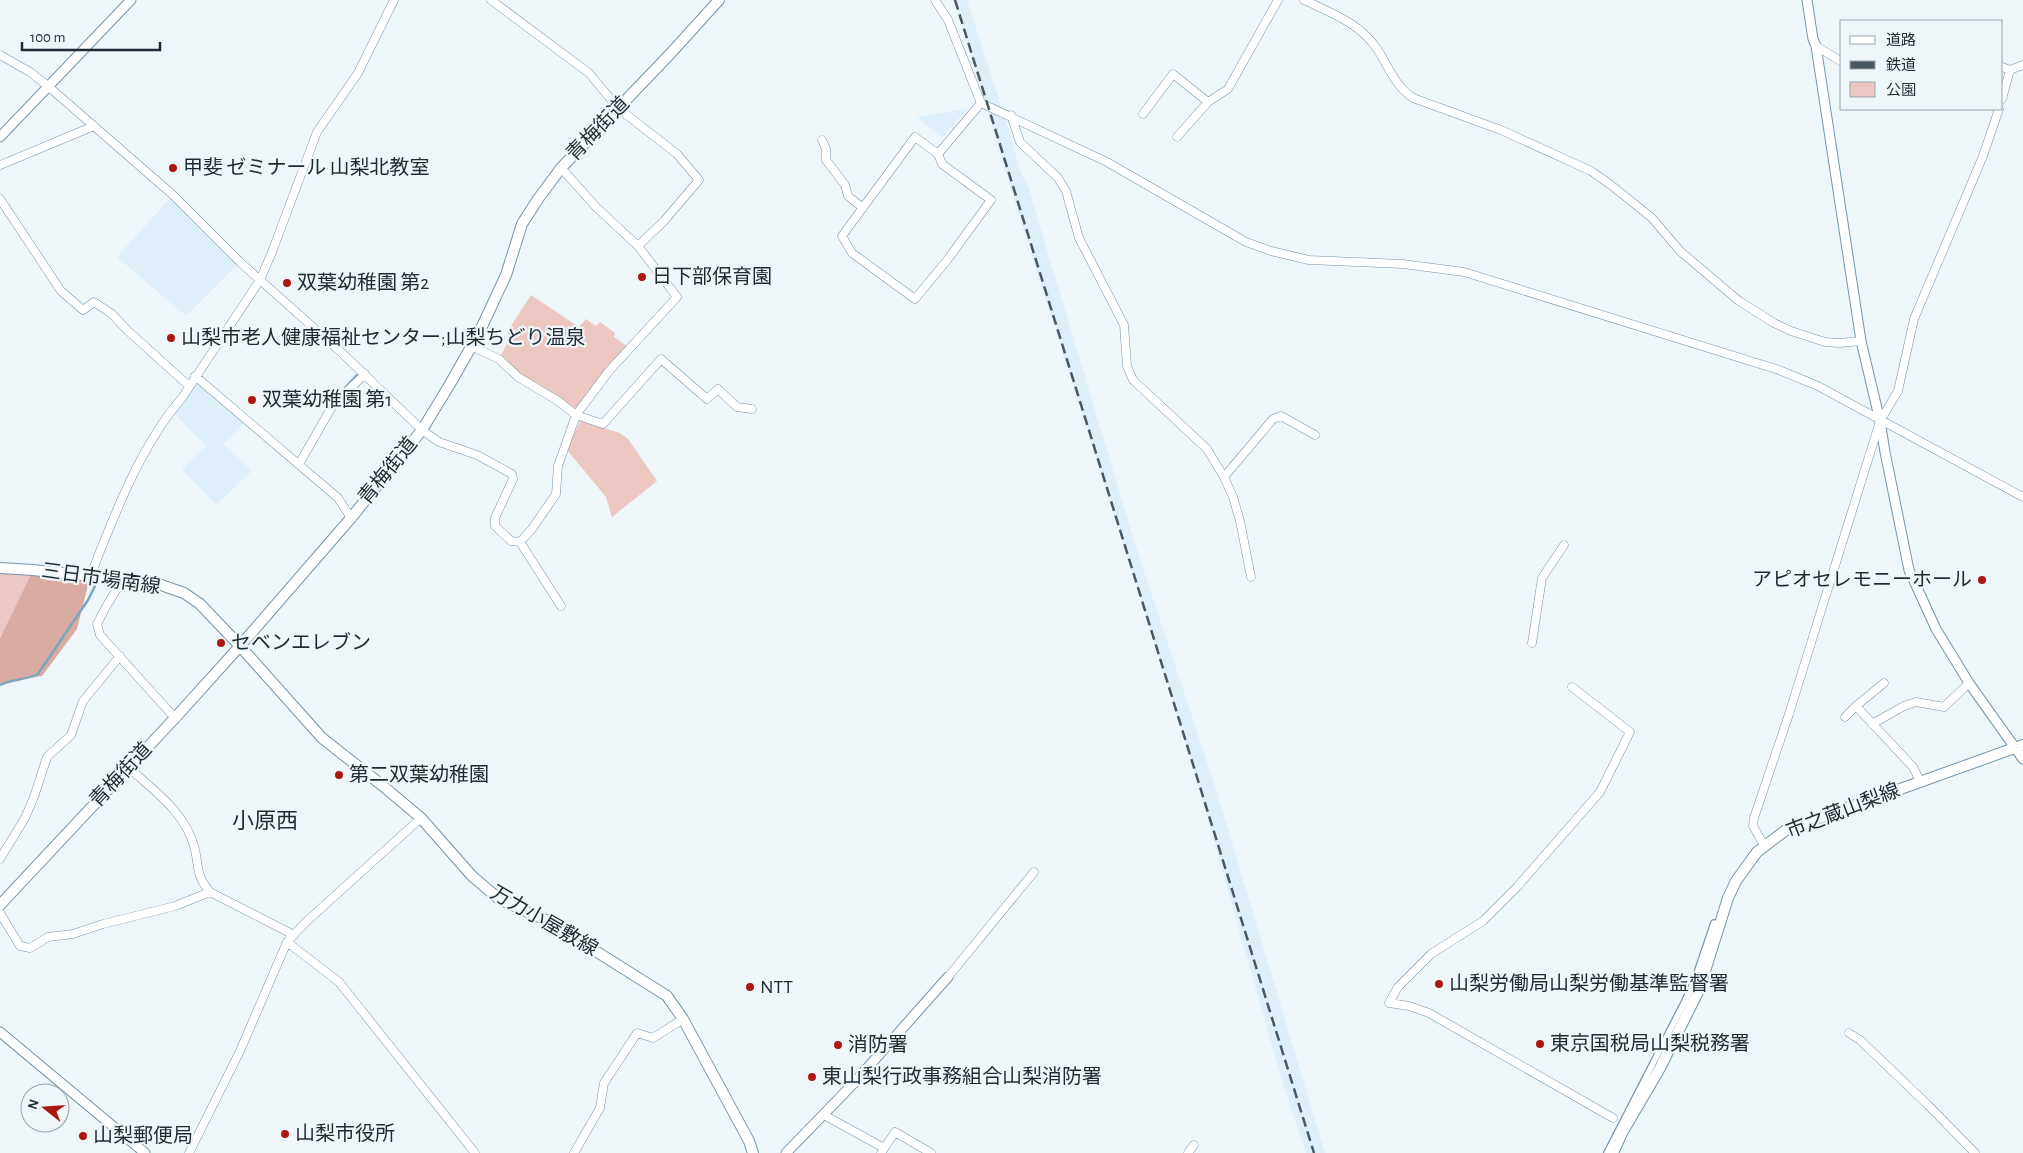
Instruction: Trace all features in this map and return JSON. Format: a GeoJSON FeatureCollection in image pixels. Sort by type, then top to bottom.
{"type":"FeatureCollection","features":[{"type":"Feature","properties":{"kind":"main road","name":"青梅街道"},"geometry":{"type":"LineString","coordinates":[[0,905],[240,646],[351,518],[422,430],[471,346],[506,275],[522,224],[561,168],[718,0]]}},
{"type":"Feature","properties":{"kind":"main road","name":"三日市場南線"},"geometry":{"type":"LineString","coordinates":[[0,568],[161,585],[184,593],[208,610],[240,646]]}},
{"type":"Feature","properties":{"kind":"main road","name":"万力小屋敷線"},"geometry":{"type":"LineString","coordinates":[[240,646],[322,738],[384,786],[421,818],[472,876],[500,899],[548,921],[667,996],[683,1019],[753,1153]]}},
{"type":"Feature","properties":{"kind":"main road","name":"市之蔵山梨線"},"geometry":{"type":"LineString","coordinates":[[1613,1153],[1622,1133],[1660,1068],[1699,990],[1728,898],[1749,860],[1764,845],[1786,830],[2018,747]]}},
{"type":"Feature","properties":{"kind":"street"},"geometry":{"type":"LineString","coordinates":[[0,137],[49,88],[131,0]]}},
{"type":"Feature","properties":{"kind":"street"},"geometry":{"type":"LineString","coordinates":[[90,577],[129,484],[171,410],[182,398],[260,280],[317,132],[358,73],[394,0]]}},
{"type":"Feature","properties":{"kind":"street"},"geometry":{"type":"LineString","coordinates":[[491,0],[589,73],[618,108],[677,154],[698,180],[664,221],[638,246]]}},
{"type":"Feature","properties":{"kind":"street"},"geometry":{"type":"LineString","coordinates":[[935,0],[948,20],[981,103],[1107,162],[1246,242],[1309,260],[1403,264],[1464,272],[1779,370],[1818,386],[2023,497]]}},
{"type":"Feature","properties":{"kind":"street"},"geometry":{"type":"LineString","coordinates":[[1177,136],[1208,102],[1228,89],[1278,0]]}},
{"type":"Feature","properties":{"kind":"street"},"geometry":{"type":"LineString","coordinates":[[1304,0],[1349,21],[1363,32],[1377,48],[1402,90],[1413,98],[1519,138],[1591,171],[1612,184],[1652,218],[1680,251],[1739,301],[1774,323],[1791,331],[1826,342],[1861,341]]}},
{"type":"Feature","properties":{"kind":"street"},"geometry":{"type":"LineString","coordinates":[[1807,0],[1813,39],[1816,46],[1861,341],[1880,421],[1884,452],[1909,570],[1936,629],[1969,683],[2018,747],[2023,759]]}},
{"type":"Feature","properties":{"kind":"street"},"geometry":{"type":"LineString","coordinates":[[1816,46],[1840,61]]}},
{"type":"Feature","properties":{"kind":"street"},"geometry":{"type":"LineString","coordinates":[[0,55],[30,72],[173,195],[260,280],[365,374],[422,430],[439,442],[478,455],[512,474],[514,479],[494,518],[495,526],[512,540],[520,542],[562,606]]}},
{"type":"Feature","properties":{"kind":"street"},"geometry":{"type":"LineString","coordinates":[[2003,67],[2010,70],[2023,66]]}},
{"type":"Feature","properties":{"kind":"street"},"geometry":{"type":"LineString","coordinates":[[2003,95],[2010,70]]}},
{"type":"Feature","properties":{"kind":"street"},"geometry":{"type":"LineString","coordinates":[[1142,114],[1173,74],[1208,102]]}},
{"type":"Feature","properties":{"kind":"street"},"geometry":{"type":"LineString","coordinates":[[938,154],[981,103]]}},
{"type":"Feature","properties":{"kind":"street"},"geometry":{"type":"LineString","coordinates":[[1764,845],[1753,826],[1754,818],[1789,714],[1880,421],[1898,391],[1914,319],[1983,156],[1999,110]]}},
{"type":"Feature","properties":{"kind":"street"},"geometry":{"type":"LineString","coordinates":[[1011,116],[1020,142],[1058,178],[1066,191],[1079,238],[1124,324],[1127,366],[1133,380],[1207,449],[1224,477],[1233,497],[1240,521],[1251,577]]}},
{"type":"Feature","properties":{"kind":"street"},"geometry":{"type":"LineString","coordinates":[[0,165],[94,126]]}},
{"type":"Feature","properties":{"kind":"street"},"geometry":{"type":"LineString","coordinates":[[915,137],[938,154],[942,164],[991,200],[948,259],[915,299],[852,253],[842,236],[862,208],[915,137]]}},
{"type":"Feature","properties":{"kind":"street"},"geometry":{"type":"LineString","coordinates":[[822,140],[826,149],[826,160],[845,185],[848,196],[862,208]]}},
{"type":"Feature","properties":{"kind":"street"},"geometry":{"type":"LineString","coordinates":[[520,542],[532,529],[556,494],[558,466],[576,415],[609,371],[677,297],[638,246],[597,208],[561,168]]}},
{"type":"Feature","properties":{"kind":"street"},"geometry":{"type":"LineString","coordinates":[[0,199],[62,291],[82,310],[94,302],[112,314],[189,386]]}},
{"type":"Feature","properties":{"kind":"street"},"geometry":{"type":"LineString","coordinates":[[471,346],[499,359],[518,376],[558,400],[576,415],[603,424],[661,359],[707,399],[718,389],[738,407],[752,410]]}},
{"type":"Feature","properties":{"kind":"street"},"geometry":{"type":"LineString","coordinates":[[299,464],[333,405],[365,374]]}},
{"type":"Feature","properties":{"kind":"street"},"geometry":{"type":"LineString","coordinates":[[195,376],[338,498],[351,518]]}},
{"type":"Feature","properties":{"kind":"street"},"geometry":{"type":"LineString","coordinates":[[1224,477],[1273,419],[1281,416],[1315,435]]}},
{"type":"Feature","properties":{"kind":"street"},"geometry":{"type":"LineString","coordinates":[[1532,643],[1542,578],[1564,545]]}},
{"type":"Feature","properties":{"kind":"street"},"geometry":{"type":"LineString","coordinates":[[123,580],[97,624],[100,635],[175,718]]}},
{"type":"Feature","properties":{"kind":"street"},"geometry":{"type":"LineString","coordinates":[[0,859],[26,818],[47,757],[71,735],[83,701],[120,656]]}},
{"type":"Feature","properties":{"kind":"street"},"geometry":{"type":"LineString","coordinates":[[1845,717],[1884,683]]}},
{"type":"Feature","properties":{"kind":"street"},"geometry":{"type":"LineString","coordinates":[[1872,724],[1904,706],[1916,702],[1944,707],[1969,683]]}},
{"type":"Feature","properties":{"kind":"street"},"geometry":{"type":"LineString","coordinates":[[1572,687],[1630,732],[1600,792],[1505,901],[1482,921],[1431,954],[1398,987],[1389,1003],[1409,1006],[1429,1013],[1613,1118]]}},
{"type":"Feature","properties":{"kind":"street"},"geometry":{"type":"LineString","coordinates":[[1856,706],[1913,767],[1920,781]]}},
{"type":"Feature","properties":{"kind":"street"},"geometry":{"type":"LineString","coordinates":[[128,767],[167,802],[182,820],[194,846],[200,881],[210,892],[294,934]]}},
{"type":"Feature","properties":{"kind":"street"},"geometry":{"type":"LineString","coordinates":[[189,1153],[240,1051],[288,942],[294,934],[421,818]]}},
{"type":"Feature","properties":{"kind":"street"},"geometry":{"type":"LineString","coordinates":[[786,1153],[824,1115],[948,977],[1034,872]]}},
{"type":"Feature","properties":{"kind":"street"},"geometry":{"type":"LineString","coordinates":[[0,913],[20,946],[30,948],[48,937],[73,934],[103,924],[175,906],[210,892]]}},
{"type":"Feature","properties":{"kind":"street"},"geometry":{"type":"LineString","coordinates":[[1606,1153],[1685,1001],[1695,979],[1714,923]]}},
{"type":"Feature","properties":{"kind":"street"},"geometry":{"type":"LineString","coordinates":[[288,942],[339,982],[474,1153]]}},
{"type":"Feature","properties":{"kind":"street"},"geometry":{"type":"LineString","coordinates":[[574,1153],[600,1108],[604,1083],[637,1033],[652,1038],[683,1019]]}},
{"type":"Feature","properties":{"kind":"street"},"geometry":{"type":"LineString","coordinates":[[0,1032],[38,1066],[145,1153]]}},
{"type":"Feature","properties":{"kind":"street"},"geometry":{"type":"LineString","coordinates":[[1849,1033],[1860,1040],[1975,1153]]}},
{"type":"Feature","properties":{"kind":"street"},"geometry":{"type":"LineString","coordinates":[[824,1115],[882,1151],[895,1132],[931,1153]]}},
{"type":"Feature","properties":{"kind":"street"},"geometry":{"type":"LineString","coordinates":[[1188,1153],[1194,1145]]}},
{"type":"Feature","properties":{"kind":"shaded area"},"geometry":{"type":"Polygon","coordinates":[[[955,0],[967,0],[1021,174],[1027,183],[1136,547],[1215,786],[1325,1153],[1306,1153],[1284,1088],[1184,736],[1011,190],[955,0]]]}},
{"type":"Feature","properties":{"kind":"shaded area"},"geometry":{"type":"Polygon","coordinates":[[[968,108],[942,138],[917,117],[968,108]]]}},
{"type":"Feature","properties":{"kind":"shaded area"},"geometry":{"type":"Polygon","coordinates":[[[173,195],[240,262],[186,316],[117,257],[173,195]]]}},
{"type":"Feature","properties":{"kind":"shaded area"},"geometry":{"type":"Polygon","coordinates":[[[195,376],[248,420],[223,444],[252,471],[216,505],[182,469],[206,446],[171,410],[195,376]]]}},
{"type":"Feature","properties":{"kind":"shaded area"},"geometry":{"type":"Polygon","coordinates":[[[33,570],[90,577],[77,629],[42,676],[0,683],[0,638],[33,570]]]}},
{"type":"Feature","properties":{"kind":"green space"},"geometry":{"type":"Polygon","coordinates":[[[531,295],[579,327],[586,319],[596,326],[600,322],[615,333],[614,337],[630,348],[581,413],[558,401],[499,359],[511,336],[507,332],[531,295]]]}},
{"type":"Feature","properties":{"kind":"green space"},"geometry":{"type":"Polygon","coordinates":[[[580,421],[620,433],[628,439],[657,481],[612,517],[606,497],[567,450],[580,421]]]}},
{"type":"Feature","properties":{"kind":"green space"},"geometry":{"type":"Polygon","coordinates":[[[0,568],[33,570],[0,638],[0,568]]]}},
{"type":"Feature","properties":{"kind":"waterway"},"geometry":{"type":"LineString","coordinates":[[343,390],[357,375]]}},
{"type":"Feature","properties":{"kind":"waterway"},"geometry":{"type":"LineString","coordinates":[[0,685],[38,674],[88,600],[98,580]]}},
{"type":"Feature","properties":{"kind":"railway"},"geometry":{"type":"LineString","coordinates":[[955,0],[1314,1153]]}},
{"type":"Feature","properties":{"kind":"place","name":"甲斐 ゼミナール 山梨北教室"},"geometry":{"type":"Point","coordinates":[173,168]}},
{"type":"Feature","properties":{"kind":"place","name":"日下部保育園"},"geometry":{"type":"Point","coordinates":[642,277]}},
{"type":"Feature","properties":{"kind":"place","name":"双葉幼稚園 第2"},"geometry":{"type":"Point","coordinates":[287,283]}},
{"type":"Feature","properties":{"kind":"place","name":"山梨市老人健康福祉センター;山梨ちどり温泉"},"geometry":{"type":"Point","coordinates":[171,338]}},
{"type":"Feature","properties":{"kind":"place","name":"双葉幼稚園 第1"},"geometry":{"type":"Point","coordinates":[252,400]}},
{"type":"Feature","properties":{"kind":"place","name":"アピオセレモニーホール"},"geometry":{"type":"Point","coordinates":[1982,580]}},
{"type":"Feature","properties":{"kind":"place","name":"セベンエレブン"},"geometry":{"type":"Point","coordinates":[221,643]}},
{"type":"Feature","properties":{"kind":"place","name":"第二双葉幼稚園"},"geometry":{"type":"Point","coordinates":[339,775]}},
{"type":"Feature","properties":{"kind":"place","name":"山梨労働局山梨労働基準監督署"},"geometry":{"type":"Point","coordinates":[1439,984]}},
{"type":"Feature","properties":{"kind":"place","name":"NTT"},"geometry":{"type":"Point","coordinates":[750,987]}},
{"type":"Feature","properties":{"kind":"place","name":"東京国税局山梨税務署"},"geometry":{"type":"Point","coordinates":[1540,1044]}},
{"type":"Feature","properties":{"kind":"place","name":"消防署"},"geometry":{"type":"Point","coordinates":[838,1045]}},
{"type":"Feature","properties":{"kind":"place","name":"東山梨行政事務組合山梨消防署"},"geometry":{"type":"Point","coordinates":[812,1077]}},
{"type":"Feature","properties":{"kind":"place","name":"山梨市役所"},"geometry":{"type":"Point","coordinates":[285,1134]}},
{"type":"Feature","properties":{"kind":"place","name":"山梨郵便局"},"geometry":{"type":"Point","coordinates":[83,1136]}},
{"type":"Feature","properties":{"kind":"district","name":"小原西"},"geometry":{"type":"Point","coordinates":[265,821]}}]}
